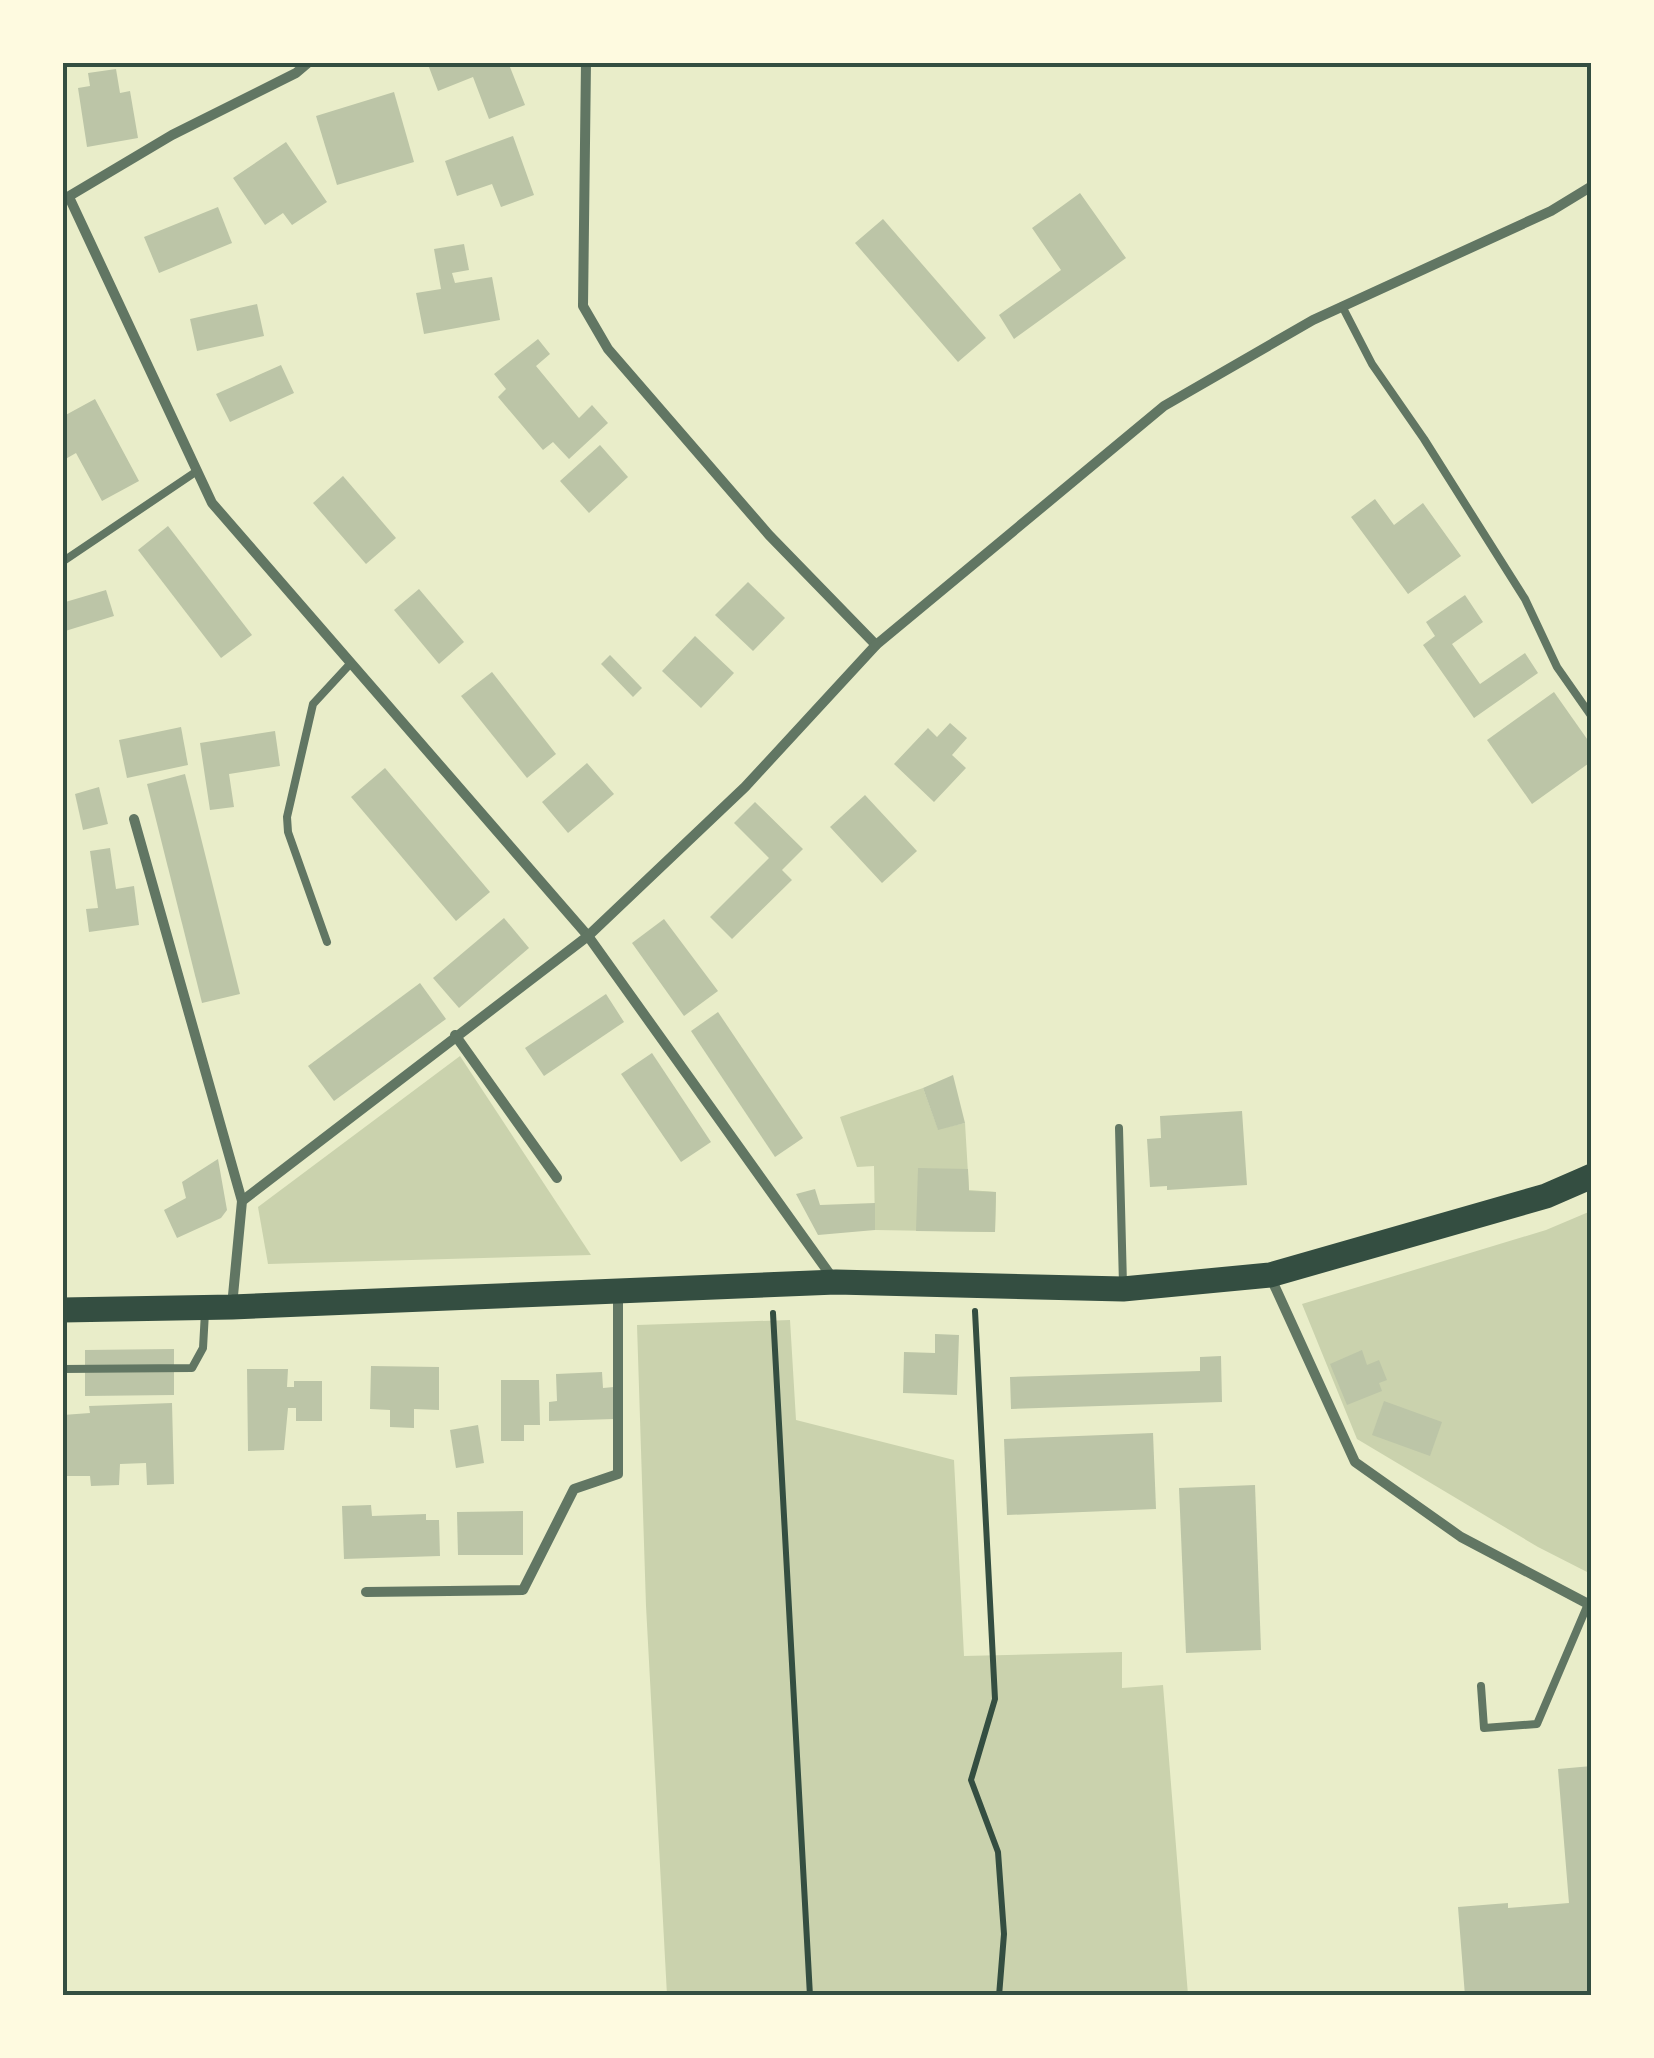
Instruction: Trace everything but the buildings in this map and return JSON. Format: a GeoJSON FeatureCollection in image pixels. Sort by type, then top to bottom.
{"type":"FeatureCollection","features":[{"type":"Feature","properties":{"kind":"main road"},"geometry":{"type":"LineString","coordinates":[[62,1310],[205,1308],[836,1282],[1123,1289],[1270,1275],[1546,1196],[1592,1176]]}},
{"type":"Feature","properties":{"kind":"street"},"geometry":{"type":"LineString","coordinates":[[309,62],[296,73],[172,135],[66,198],[212,503],[588,936],[836,1282]]}},
{"type":"Feature","properties":{"kind":"street"},"geometry":{"type":"LineString","coordinates":[[586,62],[584,306],[608,349],[769,535],[876,645]]}},
{"type":"Feature","properties":{"kind":"street"},"geometry":{"type":"LineString","coordinates":[[242,1201],[588,936],[744,787],[876,645],[1164,406],[1342,306],[1551,212],[1592,186]]}},
{"type":"Feature","properties":{"kind":"street"},"geometry":{"type":"LineString","coordinates":[[134,819],[242,1201],[232,1307]]}},
{"type":"Feature","properties":{"kind":"street"},"geometry":{"type":"LineString","coordinates":[[455,1036],[557,1178]]}},
{"type":"Feature","properties":{"kind":"street"},"geometry":{"type":"LineString","coordinates":[[1270,1275],[1354,1462],[1461,1538],[1590,1605]]}},
{"type":"Feature","properties":{"kind":"street"},"geometry":{"type":"LineString","coordinates":[[366,1592],[523,1590],[574,1489],[618,1474],[618,1289]]}},
{"type":"Feature","properties":{"kind":"lane"},"geometry":{"type":"LineString","coordinates":[[1342,306],[1372,364],[1525,599],[1557,667],[1592,717]]}},
{"type":"Feature","properties":{"kind":"lane"},"geometry":{"type":"LineString","coordinates":[[62,562],[198,470]]}},
{"type":"Feature","properties":{"kind":"lane"},"geometry":{"type":"LineString","coordinates":[[328,942],[288,832],[287,818],[312,704],[350,664]]}},
{"type":"Feature","properties":{"kind":"lane"},"geometry":{"type":"LineString","coordinates":[[1118,1128],[1123,1289]]}},
{"type":"Feature","properties":{"kind":"lane"},"geometry":{"type":"LineString","coordinates":[[62,1369],[192,1368],[203,1348],[205,1308]]}},
{"type":"Feature","properties":{"kind":"lane"},"geometry":{"type":"LineString","coordinates":[[1481,1686],[1484,1728],[1537,1724],[1590,1605]]}},
{"type":"Feature","properties":{"kind":"path"},"geometry":{"type":"LineString","coordinates":[[771,1284],[810,1996]]}},
{"type":"Feature","properties":{"kind":"path"},"geometry":{"type":"LineString","coordinates":[[973,1286],[995,1698],[971,1780],[998,1852],[1004,1934],[998,1996]]}},
{"type":"Feature","properties":{"kind":"green space"},"geometry":{"type":"Polygon","coordinates":[[[460,1056],[591,1255],[268,1264],[258,1207],[460,1056]]]}},
{"type":"Feature","properties":{"kind":"green space"},"geometry":{"type":"Polygon","coordinates":[[[923,1088],[938,1129],[965,1123],[969,1190],[996,1192],[995,1232],[875,1230],[874,1166],[857,1167],[840,1117],[923,1088]]]}},
{"type":"Feature","properties":{"kind":"green space"},"geometry":{"type":"Polygon","coordinates":[[[1591,1211],[1591,1574],[1538,1547],[1357,1439],[1302,1304],[1546,1230],[1591,1211]]]}},
{"type":"Feature","properties":{"kind":"green space"},"geometry":{"type":"Polygon","coordinates":[[[790,1320],[796,1420],[954,1460],[964,1656],[1122,1652],[1122,1688],[1163,1685],[1188,1995],[667,1995],[646,1606],[637,1325],[790,1320]]]}}]}
